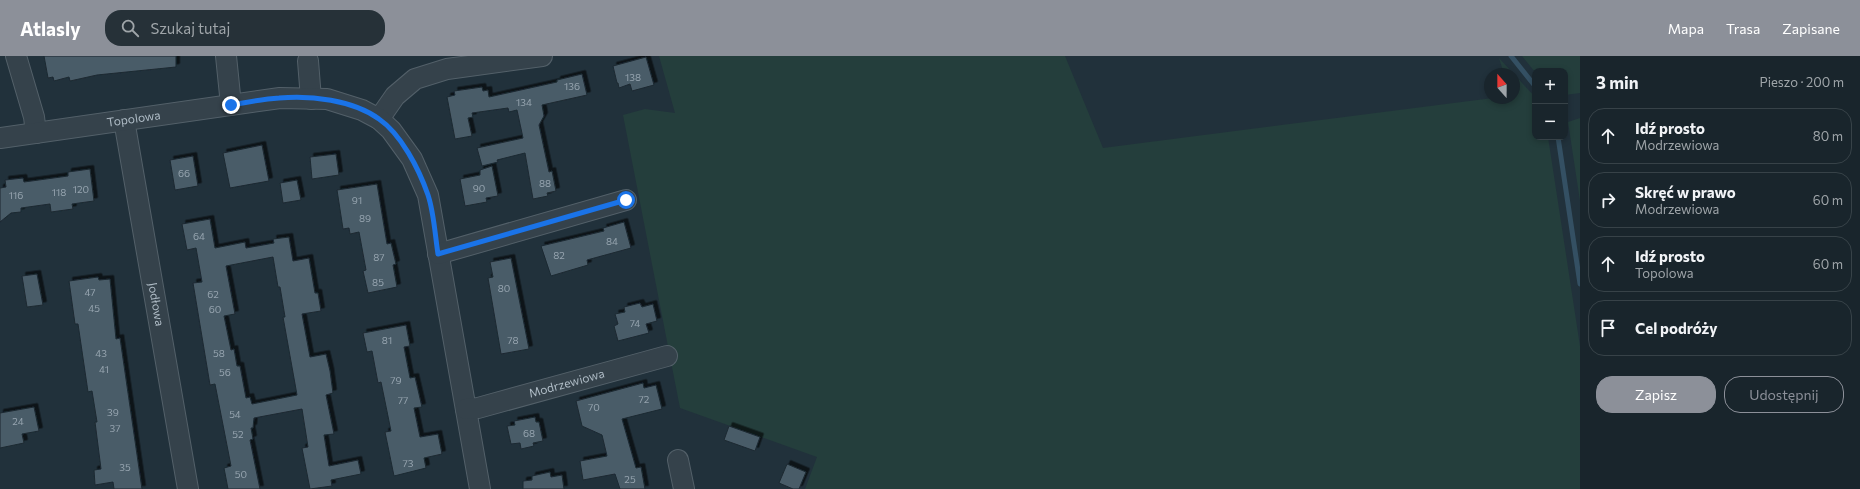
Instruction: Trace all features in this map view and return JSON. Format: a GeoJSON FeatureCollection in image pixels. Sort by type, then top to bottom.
{"type":"FeatureCollection","features":[{"type":"Feature","properties":{"kind":"street"},"geometry":{"type":"LineString","coordinates":[[16,56],[34,117],[36,133]]}},
{"type":"Feature","properties":{"kind":"street"},"geometry":{"type":"LineString","coordinates":[[226,56],[231,105]]}},
{"type":"Feature","properties":{"kind":"street"},"geometry":{"type":"LineString","coordinates":[[480,489],[428,195],[412,159],[391,130],[379,119],[395,96],[416,79],[446,69],[542,56]]}},
{"type":"Feature","properties":{"kind":"street"},"geometry":{"type":"LineString","coordinates":[[308,61],[310,98]]}},
{"type":"Feature","properties":{"kind":"street","name":"Topolowa"},"geometry":{"type":"LineString","coordinates":[[0,138],[280,98],[327,99],[362,110],[379,119]]}},
{"type":"Feature","properties":{"kind":"street","name":"Jodłowa"},"geometry":{"type":"LineString","coordinates":[[124,120],[188,489]]}},
{"type":"Feature","properties":{"kind":"street"},"geometry":{"type":"LineString","coordinates":[[438,254],[626,200]]}},
{"type":"Feature","properties":{"kind":"street","name":"Modrzewiowa"},"geometry":{"type":"LineString","coordinates":[[466,409],[478,408],[667,356]]}},
{"type":"Feature","properties":{"kind":"street"},"geometry":{"type":"LineString","coordinates":[[678,460],[684,489]]}},
{"type":"Feature","properties":{"kind":"green space"},"geometry":{"type":"Polygon","coordinates":[[[659,56],[1065,56],[1103,148],[1484,99],[1484,104],[1520,104],[1520,81],[1532,94],[1532,140],[1548,140],[1580,346],[1580,489],[805,489],[817,457],[680,408],[623,115],[645,109],[675,113],[659,56]]]}},
{"type":"Feature","properties":{"kind":"green space"},"geometry":{"type":"Polygon","coordinates":[[[1522,56],[1580,56],[1580,93],[1568,95],[1568,68],[1532,68],[1522,56]]]}},
{"type":"Feature","properties":{"kind":"green space"},"geometry":{"type":"Polygon","coordinates":[[[1499,58],[1508,68],[1502,68],[1499,58]]]}},
{"type":"Feature","properties":{"kind":"green space"},"geometry":{"type":"Polygon","coordinates":[[[1580,118],[1580,201],[1568,122],[1580,118]]]}},
{"type":"Feature","properties":{"kind":"building"},"geometry":{"type":"Polygon","coordinates":[[[44,56],[176,56],[176,67],[97,75],[70,81],[69,77],[54,81],[53,77],[48,78],[44,56]]]}},
{"type":"Feature","properties":{"kind":"building"},"geometry":{"type":"Polygon","coordinates":[[[646,57],[654,85],[632,91],[630,84],[619,88],[613,66],[646,57]]]}},
{"type":"Feature","properties":{"kind":"building"},"geometry":{"type":"Polygon","coordinates":[[[582,74],[587,95],[542,105],[544,116],[539,125],[549,172],[552,171],[556,191],[547,193],[548,196],[533,199],[525,153],[497,160],[498,162],[482,166],[477,148],[523,138],[517,110],[509,112],[508,108],[472,113],[473,117],[468,118],[472,136],[455,139],[447,97],[455,95],[454,91],[482,87],[483,91],[488,90],[489,97],[557,82],[557,80],[582,74]]]}},
{"type":"Feature","properties":{"kind":"building"},"geometry":{"type":"Polygon","coordinates":[[[262,145],[269,181],[230,188],[223,153],[262,145]]]}},
{"type":"Feature","properties":{"kind":"building"},"geometry":{"type":"Polygon","coordinates":[[[336,154],[339,175],[312,179],[310,157],[336,154]]]}},
{"type":"Feature","properties":{"kind":"building"},"geometry":{"type":"Polygon","coordinates":[[[193,156],[198,186],[175,190],[170,160],[193,156]]]}},
{"type":"Feature","properties":{"kind":"building"},"geometry":{"type":"Polygon","coordinates":[[[492,166],[498,196],[486,198],[487,202],[465,206],[460,179],[480,175],[480,170],[492,166]]]}},
{"type":"Feature","properties":{"kind":"building"},"geometry":{"type":"Polygon","coordinates":[[[90,169],[94,201],[72,204],[73,209],[51,212],[50,204],[21,208],[21,212],[11,213],[0,222],[0,188],[6,187],[5,180],[23,178],[24,182],[68,176],[68,172],[90,169]]]}},
{"type":"Feature","properties":{"kind":"building"},"geometry":{"type":"Polygon","coordinates":[[[297,180],[301,200],[283,203],[280,183],[297,180]]]}},
{"type":"Feature","properties":{"kind":"building"},"geometry":{"type":"Polygon","coordinates":[[[377,184],[387,244],[391,243],[396,264],[393,265],[397,287],[368,293],[363,271],[366,270],[359,232],[350,234],[349,228],[343,229],[337,190],[377,184]]]}},
{"type":"Feature","properties":{"kind":"building"},"geometry":{"type":"Polygon","coordinates":[[[210,219],[215,248],[245,242],[246,248],[274,243],[273,239],[289,237],[293,261],[309,258],[315,293],[318,293],[321,311],[302,314],[310,357],[326,354],[330,371],[333,393],[326,395],[334,434],[324,435],[329,466],[358,460],[361,474],[331,480],[332,486],[310,489],[302,448],[308,447],[302,409],[254,418],[253,428],[251,428],[253,439],[250,440],[260,489],[228,489],[224,468],[231,466],[215,384],[210,385],[193,283],[202,282],[196,248],[187,250],[182,224],[210,219]],[[273,257],[226,266],[235,314],[224,316],[231,350],[234,349],[237,366],[240,366],[246,398],[250,397],[252,404],[297,395],[283,317],[285,317],[280,287],[278,287],[273,257]]]}},
{"type":"Feature","properties":{"kind":"building"},"geometry":{"type":"Polygon","coordinates":[[[624,222],[631,248],[587,260],[588,265],[551,276],[541,246],[604,231],[603,228],[624,222]]]}},
{"type":"Feature","properties":{"kind":"building"},"geometry":{"type":"Polygon","coordinates":[[[511,258],[529,349],[501,354],[488,278],[493,277],[490,262],[511,258]]]}},
{"type":"Feature","properties":{"kind":"building"},"geometry":{"type":"Polygon","coordinates":[[[37,274],[43,305],[27,307],[22,276],[37,274]]]}},
{"type":"Feature","properties":{"kind":"building"},"geometry":{"type":"Polygon","coordinates":[[[98,277],[99,280],[110,279],[116,339],[120,338],[142,489],[114,489],[113,482],[95,485],[94,470],[101,469],[95,422],[97,422],[92,391],[88,392],[78,324],[75,324],[69,281],[98,277]]]}},
{"type":"Feature","properties":{"kind":"building"},"geometry":{"type":"Polygon","coordinates":[[[640,303],[642,307],[653,304],[657,321],[646,324],[649,333],[618,341],[614,326],[618,324],[615,314],[625,312],[624,307],[640,303]]]}},
{"type":"Feature","properties":{"kind":"building"},"geometry":{"type":"Polygon","coordinates":[[[406,325],[410,346],[404,347],[410,378],[415,377],[422,407],[414,408],[420,437],[438,434],[442,454],[424,458],[426,468],[394,476],[385,432],[391,431],[381,382],[378,383],[372,351],[367,352],[363,333],[406,325]]]}},
{"type":"Feature","properties":{"kind":"building"},"geometry":{"type":"Polygon","coordinates":[[[643,383],[644,388],[656,385],[662,409],[622,419],[636,468],[641,467],[645,489],[620,489],[615,474],[583,480],[580,461],[607,456],[602,435],[582,426],[576,401],[643,383]]]}},
{"type":"Feature","properties":{"kind":"building"},"geometry":{"type":"Polygon","coordinates":[[[34,407],[39,431],[22,434],[24,443],[0,448],[0,413],[34,407]]]}},
{"type":"Feature","properties":{"kind":"building"},"geometry":{"type":"Polygon","coordinates":[[[535,417],[536,422],[539,422],[543,441],[533,443],[534,446],[521,449],[520,443],[511,444],[507,426],[515,425],[514,421],[535,417]]]}},
{"type":"Feature","properties":{"kind":"building"},"geometry":{"type":"Polygon","coordinates":[[[729,426],[760,437],[755,451],[724,440],[729,426]]]}},
{"type":"Feature","properties":{"kind":"building"},"geometry":{"type":"Polygon","coordinates":[[[787,464],[806,472],[799,489],[793,489],[779,483],[787,464]]]}},
{"type":"Feature","properties":{"kind":"building"},"geometry":{"type":"Polygon","coordinates":[[[550,472],[551,477],[562,475],[564,489],[523,489],[523,481],[532,480],[532,476],[550,472]]]}},
{"type":"Feature","properties":{"kind":"waterway"},"geometry":{"type":"LineString","coordinates":[[1511,56],[1532,82]]}},
{"type":"Feature","properties":{"kind":"waterway"},"geometry":{"type":"LineString","coordinates":[[1558,140],[1580,284]]}},
{"type":"Feature","properties":{"kind":"route"},"geometry":{"type":"LineString","coordinates":[[231,105],[280,98],[327,99],[362,110],[379,119],[391,130],[412,159],[428,195],[438,254],[626,200]]}}]}
